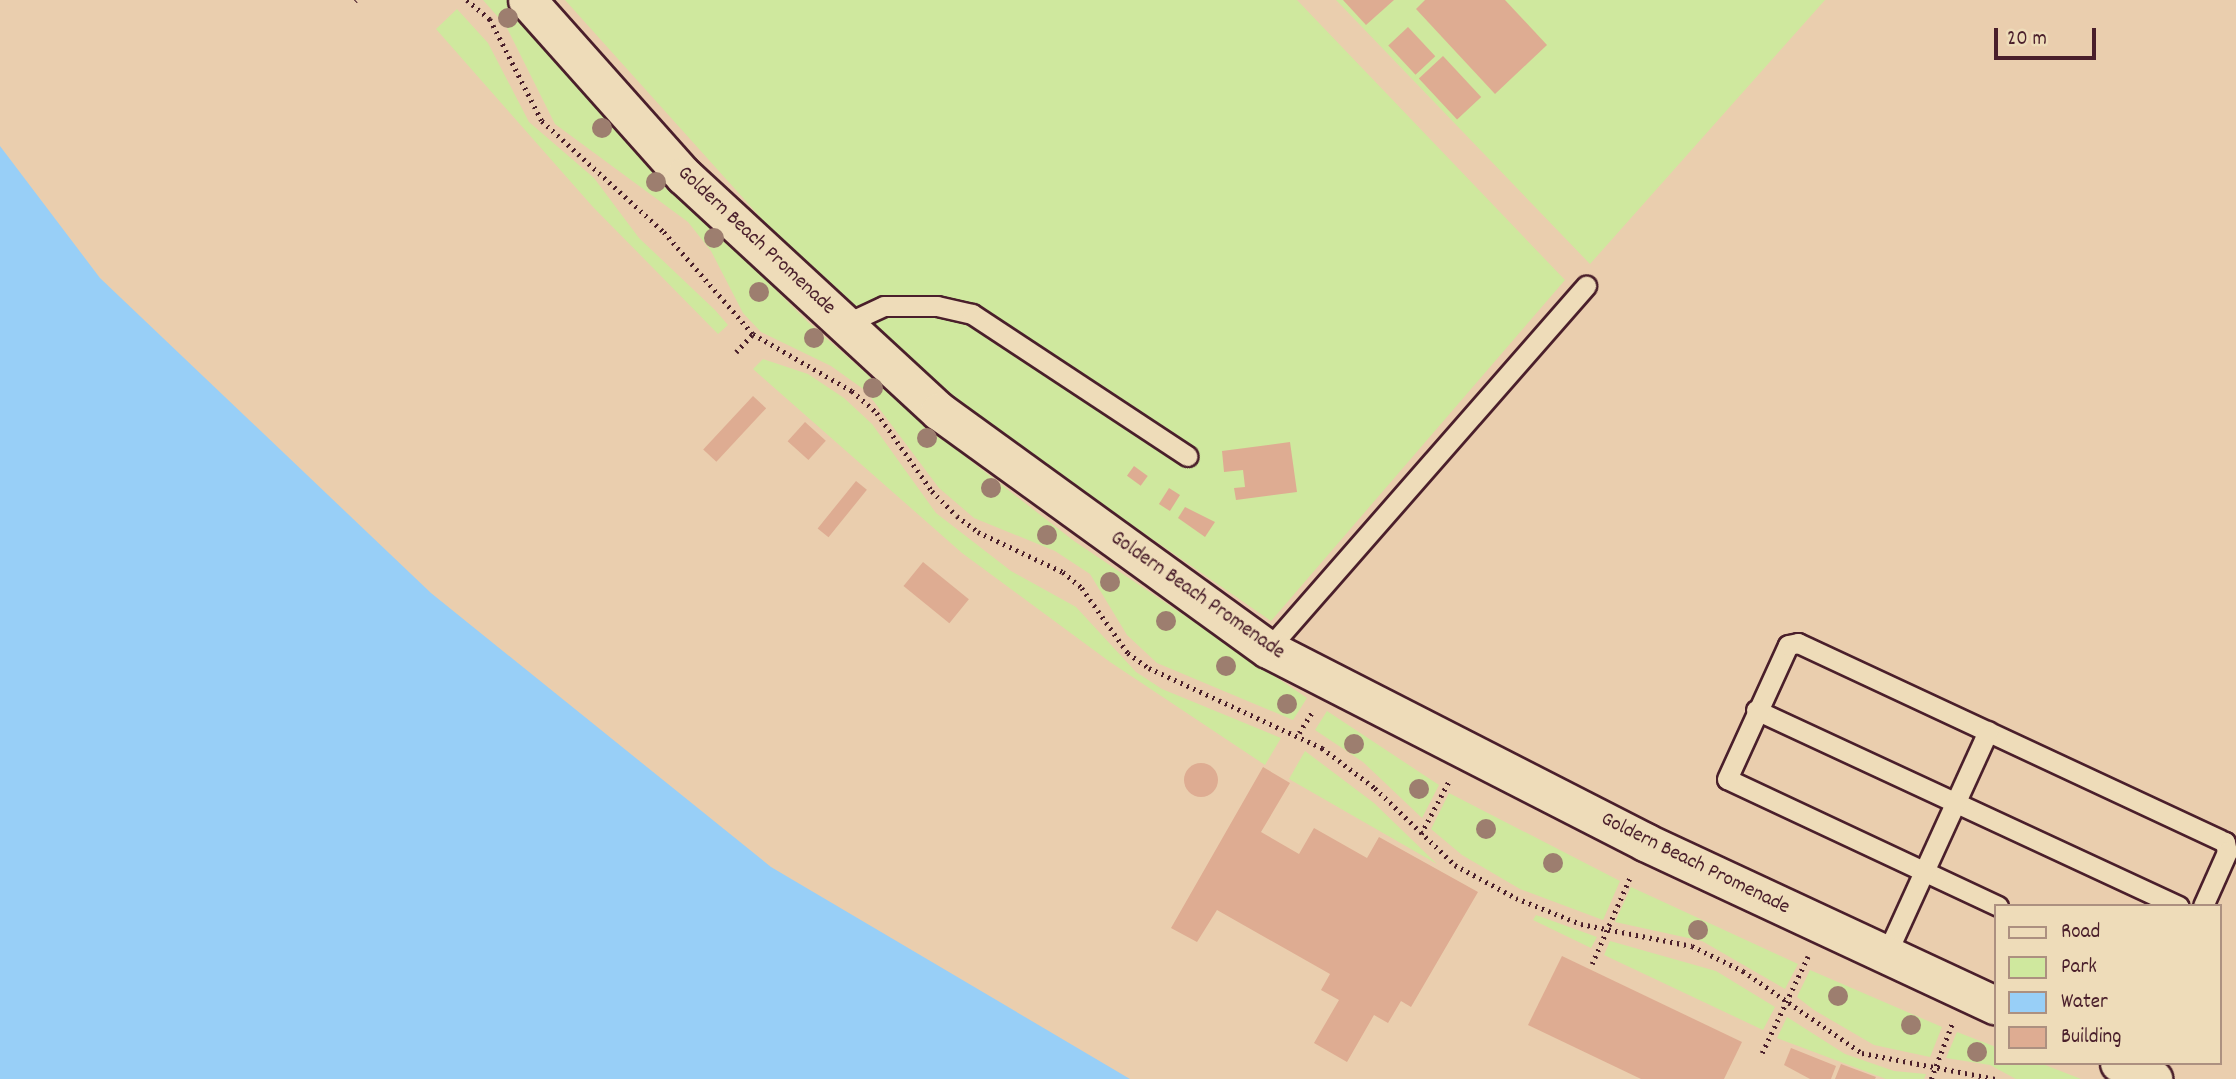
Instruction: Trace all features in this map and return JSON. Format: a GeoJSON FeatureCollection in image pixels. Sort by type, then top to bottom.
{"type":"FeatureCollection","features":[{"type":"Feature","properties":{"kind":"street","name":"Goldern Beach Promenade"},"geometry":{"type":"LineString","coordinates":[[527,0],[684,176],[939,411],[1268,649],[1645,842],[1980,999]]}},
{"type":"Feature","properties":{"kind":"lane"},"geometry":{"type":"LineString","coordinates":[[1268,649],[1586,286]]}},
{"type":"Feature","properties":{"kind":"lane"},"geometry":{"type":"LineString","coordinates":[[845,324],[884,306],[937,306],[972,314],[1187,456]]}},
{"type":"Feature","properties":{"kind":"lane"},"geometry":{"type":"LineString","coordinates":[[1994,904],[1727,779],[1785,648],[1795,643],[2225,842],[2227,852],[2204,904]]}},
{"type":"Feature","properties":{"kind":"lane"},"geometry":{"type":"LineString","coordinates":[[1756,710],[2175,904]]}},
{"type":"Feature","properties":{"kind":"lane"},"geometry":{"type":"LineString","coordinates":[[1886,955],[1989,731]]}},
{"type":"Feature","properties":{"kind":"path"},"geometry":{"type":"LineString","coordinates":[[736,352],[753,334]]}},
{"type":"Feature","properties":{"kind":"path"},"geometry":{"type":"LineString","coordinates":[[1420,834],[1466,750]]}},
{"type":"Feature","properties":{"kind":"path"},"geometry":{"type":"LineString","coordinates":[[1592,964],[1645,842]]}},
{"type":"Feature","properties":{"kind":"path"},"geometry":{"type":"LineString","coordinates":[[1762,1053],[1822,926]]}},
{"type":"Feature","properties":{"kind":"path"},"geometry":{"type":"LineString","coordinates":[[1931,1079],[1980,999]]}},
{"type":"Feature","properties":{"kind":"green space"},"geometry":{"type":"Polygon","coordinates":[[[483,0],[509,0],[714,228],[809,323],[931,430],[1074,541],[1307,698],[1293,720],[1157,663],[1127,635],[1090,574],[1055,551],[974,518],[939,488],[866,391],[831,366],[761,332],[743,313],[711,251],[688,222],[555,124],[506,26],[483,0]]]}},
{"type":"Feature","properties":{"kind":"green space"},"geometry":{"type":"Polygon","coordinates":[[[565,0],[1297,0],[1565,280],[1271,621],[951,400],[770,228],[565,0]]]}},
{"type":"Feature","properties":{"kind":"green space"},"geometry":{"type":"Polygon","coordinates":[[[1336,0],[1825,0],[1590,264],[1336,0]]]}},
{"type":"Feature","properties":{"kind":"green space"},"geometry":{"type":"Polygon","coordinates":[[[457,9],[488,43],[529,122],[594,178],[639,238],[715,310],[728,325],[718,334],[593,207],[436,29],[457,9]]]}},
{"type":"Feature","properties":{"kind":"green space"},"geometry":{"type":"Polygon","coordinates":[[[763,359],[808,374],[844,398],[872,424],[936,513],[1011,571],[1076,607],[1136,672],[1162,689],[1281,738],[1265,765],[1110,662],[962,553],[753,369],[763,359]]]}},
{"type":"Feature","properties":{"kind":"green space"},"geometry":{"type":"Polygon","coordinates":[[[1327,711],[1439,785],[1422,818],[1363,762],[1315,730],[1327,711]]]}},
{"type":"Feature","properties":{"kind":"green space"},"geometry":{"type":"Polygon","coordinates":[[[1305,751],[1374,803],[1437,864],[1289,779],[1305,751]]]}},
{"type":"Feature","properties":{"kind":"green space"},"geometry":{"type":"Polygon","coordinates":[[[1449,793],[1620,881],[1603,920],[1520,889],[1462,855],[1431,829],[1449,793]]]}},
{"type":"Feature","properties":{"kind":"green space"},"geometry":{"type":"Polygon","coordinates":[[[1631,887],[1798,964],[1785,989],[1702,941],[1615,922],[1631,887]]]}},
{"type":"Feature","properties":{"kind":"green space"},"geometry":{"type":"Polygon","coordinates":[[[1536,915],[1597,937],[1591,948],[1533,920],[1536,915]]]}},
{"type":"Feature","properties":{"kind":"green space"},"geometry":{"type":"Polygon","coordinates":[[[1610,941],[1716,971],[1775,1007],[1763,1030],[1604,955],[1610,941]]]}},
{"type":"Feature","properties":{"kind":"green space"},"geometry":{"type":"Polygon","coordinates":[[[1810,970],[1942,1027],[1930,1057],[1874,1045],[1814,1010],[1797,997],[1810,970]]]}},
{"type":"Feature","properties":{"kind":"green space"},"geometry":{"type":"Polygon","coordinates":[[[1787,1017],[1845,1054],[1894,1071],[1926,1074],[1924,1079],[1886,1079],[1777,1038],[1787,1017]]]}},
{"type":"Feature","properties":{"kind":"green space"},"geometry":{"type":"Polygon","coordinates":[[[1957,1032],[1994,1046],[1994,1065],[2045,1065],[2081,1079],[2016,1079],[1990,1065],[1946,1058],[1957,1032]]]}},
{"type":"Feature","properties":{"kind":"water"},"geometry":{"type":"Polygon","coordinates":[[[0,146],[100,278],[431,593],[771,867],[1130,1079],[0,1079],[0,146]]]}},
{"type":"Feature","properties":{"kind":"building"},"geometry":{"type":"Polygon","coordinates":[[[1343,0],[1394,0],[1366,25],[1343,0]]]}},
{"type":"Feature","properties":{"kind":"building"},"geometry":{"type":"Polygon","coordinates":[[[1425,0],[1505,0],[1547,45],[1495,94],[1416,9],[1425,0]]]}},
{"type":"Feature","properties":{"kind":"building"},"geometry":{"type":"Polygon","coordinates":[[[1408,27],[1435,56],[1416,75],[1388,45],[1408,27]]]}},
{"type":"Feature","properties":{"kind":"building"},"geometry":{"type":"Polygon","coordinates":[[[1443,56],[1481,97],[1457,119],[1419,79],[1443,56]]]}},
{"type":"Feature","properties":{"kind":"building"},"geometry":{"type":"Polygon","coordinates":[[[753,396],[766,408],[716,462],[703,449],[753,396]]]}},
{"type":"Feature","properties":{"kind":"building"},"geometry":{"type":"Polygon","coordinates":[[[805,422],[826,441],[808,460],[788,441],[805,422]]]}},
{"type":"Feature","properties":{"kind":"building"},"geometry":{"type":"Polygon","coordinates":[[[1290,442],[1297,492],[1236,500],[1234,488],[1245,487],[1243,470],[1224,472],[1222,451],[1290,442]]]}},
{"type":"Feature","properties":{"kind":"building"},"geometry":{"type":"Polygon","coordinates":[[[1134,466],[1148,476],[1141,486],[1127,476],[1134,466]]]}},
{"type":"Feature","properties":{"kind":"building"},"geometry":{"type":"Polygon","coordinates":[[[856,481],[867,490],[828,537],[818,528],[856,481]]]}},
{"type":"Feature","properties":{"kind":"building"},"geometry":{"type":"Polygon","coordinates":[[[1169,488],[1180,495],[1170,511],[1159,504],[1169,488]]]}},
{"type":"Feature","properties":{"kind":"building"},"geometry":{"type":"Polygon","coordinates":[[[1185,507],[1215,522],[1205,537],[1178,518],[1185,507]]]}},
{"type":"Feature","properties":{"kind":"building"},"geometry":{"type":"Polygon","coordinates":[[[923,562],[969,599],[949,623],[903,586],[923,562]]]}},
{"type":"Feature","properties":{"kind":"building"},"geometry":{"type":"Polygon","coordinates":[[[1201,763],[1213,768],[1218,780],[1213,792],[1201,797],[1189,792],[1184,780],[1189,768],[1201,763]]]}},
{"type":"Feature","properties":{"kind":"building"},"geometry":{"type":"Polygon","coordinates":[[[1263,767],[1290,783],[1261,832],[1299,854],[1314,828],[1367,858],[1379,837],[1478,892],[1411,1007],[1401,1001],[1388,1023],[1374,1015],[1347,1062],[1314,1043],[1339,1000],[1321,990],[1330,974],[1217,910],[1197,942],[1171,928],[1263,767]]]}},
{"type":"Feature","properties":{"kind":"building"},"geometry":{"type":"Polygon","coordinates":[[[1562,956],[1742,1042],[1724,1079],[1641,1079],[1528,1025],[1562,956]]]}},
{"type":"Feature","properties":{"kind":"building"},"geometry":{"type":"Polygon","coordinates":[[[1791,1048],[1836,1066],[1831,1079],[1810,1079],[1784,1065],[1791,1048]]]}},
{"type":"Feature","properties":{"kind":"building"},"geometry":{"type":"Polygon","coordinates":[[[1841,1064],[1876,1077],[1835,1079],[1841,1064]]]}}]}
